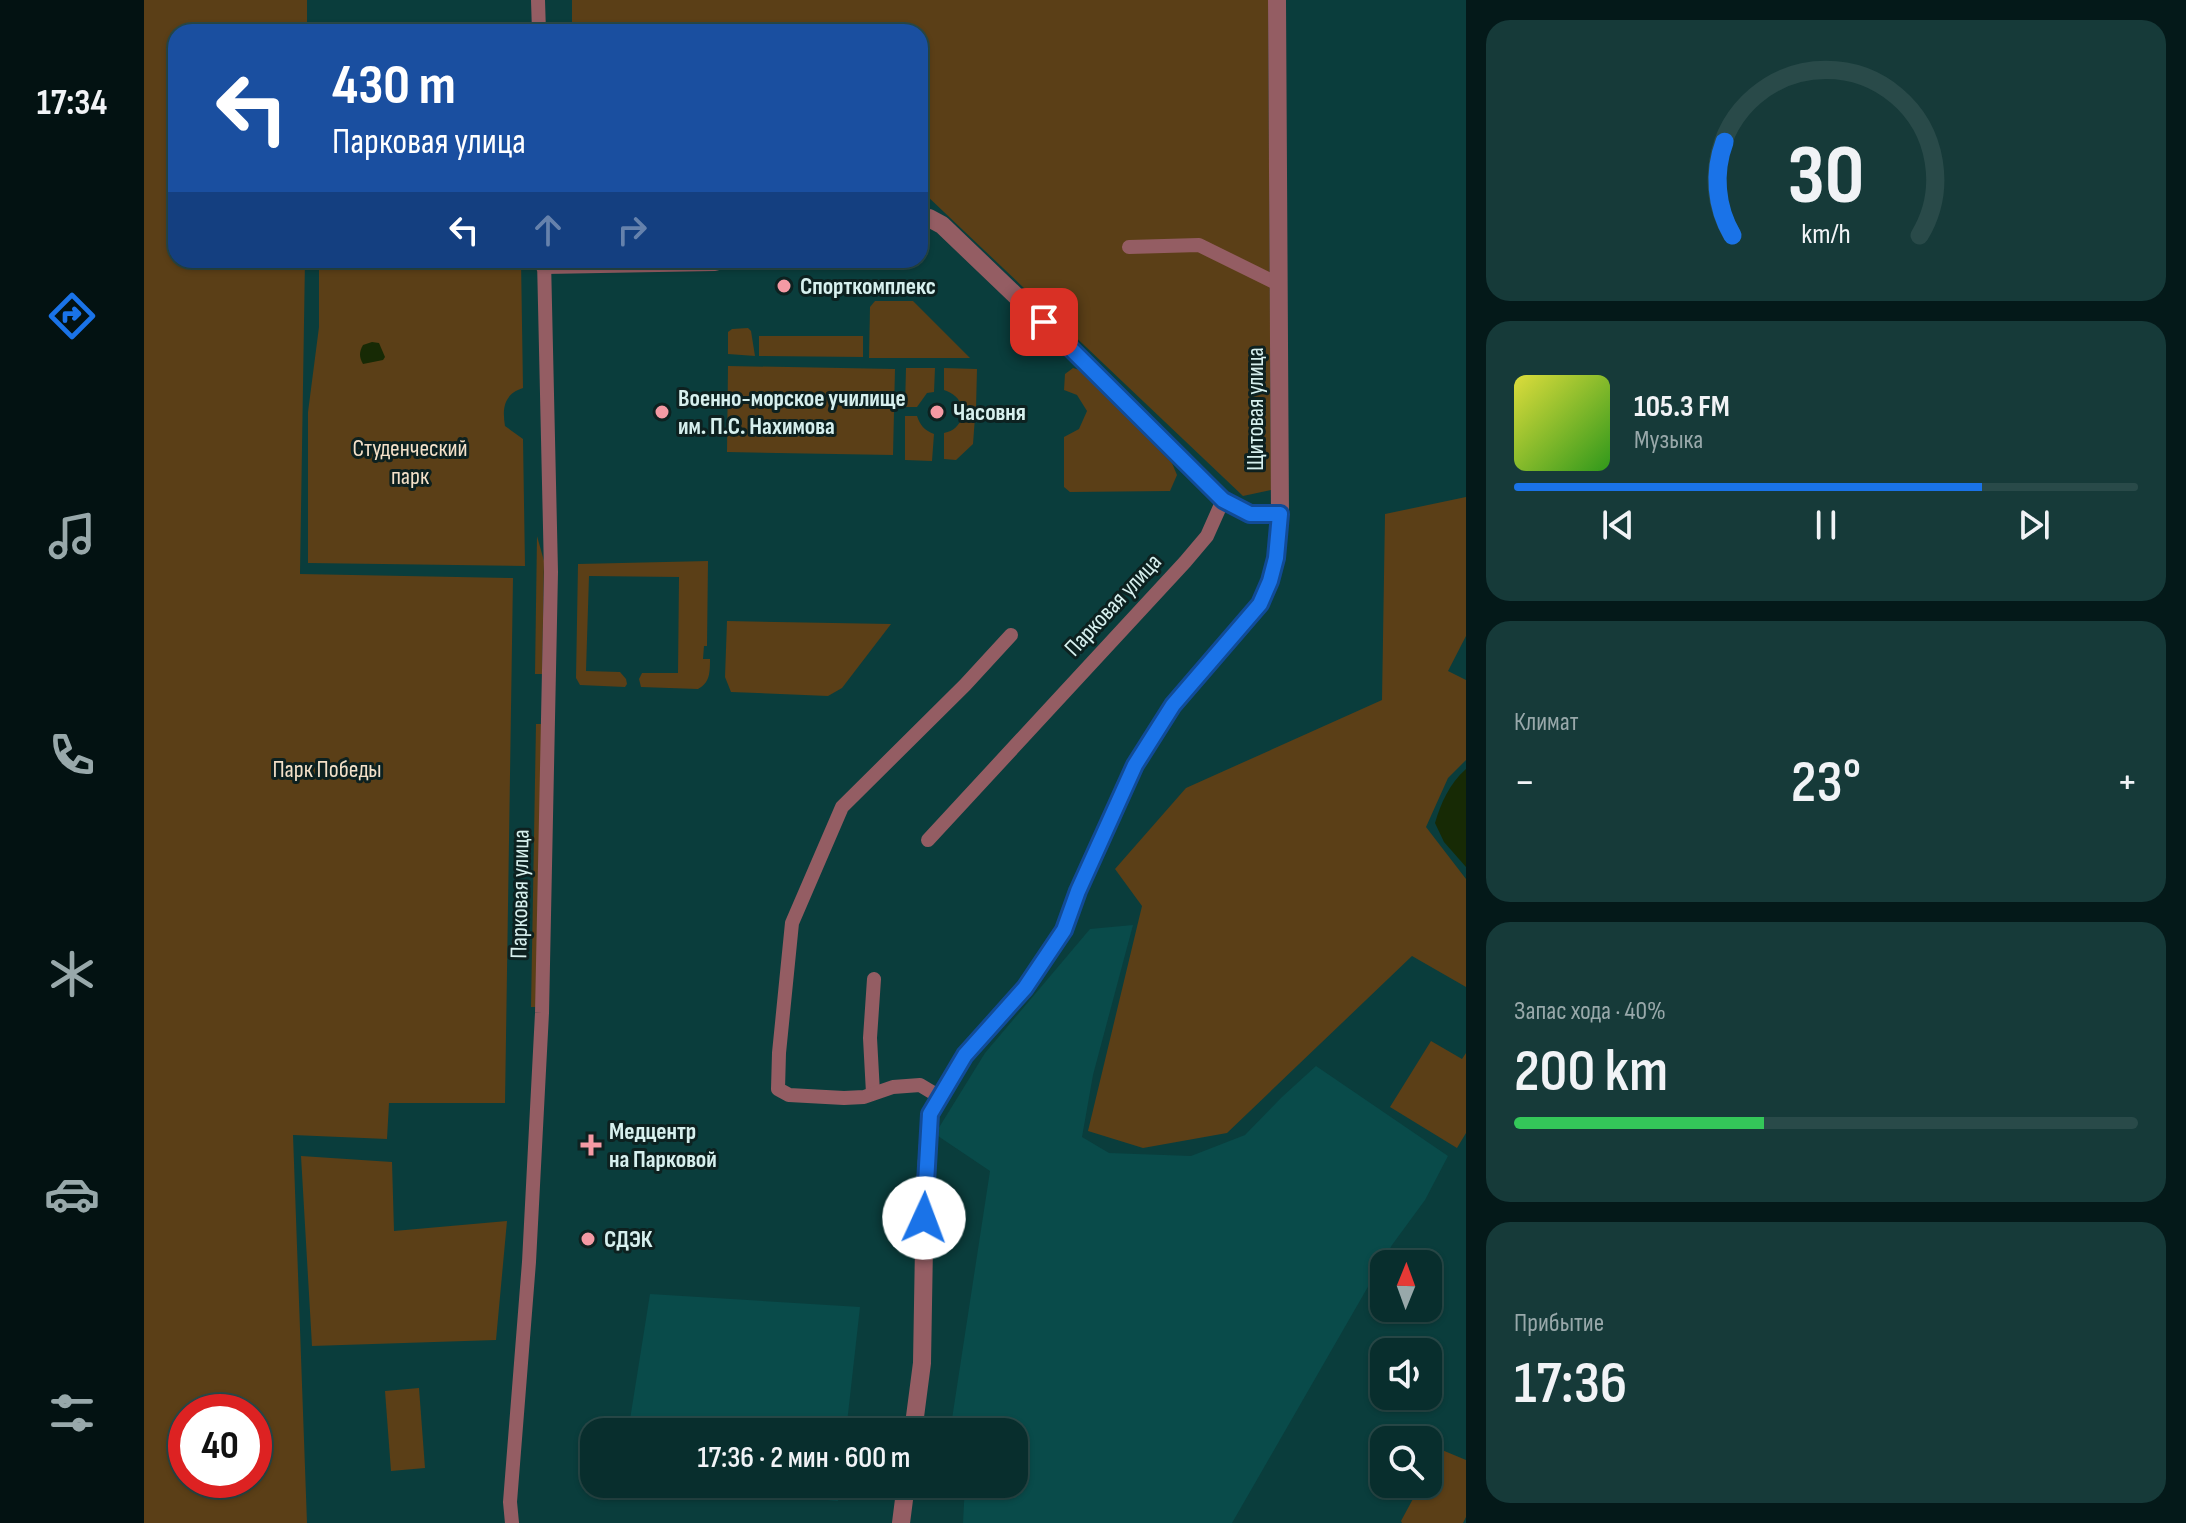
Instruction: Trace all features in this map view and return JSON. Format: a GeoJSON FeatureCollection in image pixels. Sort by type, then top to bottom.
{"type":"FeatureCollection","features":[{"type":"Feature","properties":{"kind":"street"},"geometry":{"type":"LineString","coordinates":[[538,0],[539,24]]}},
{"type":"Feature","properties":{"kind":"street","name":"Щитовая улица"},"geometry":{"type":"LineString","coordinates":[[915,1418],[922,1363],[925,1188],[930,1114],[965,1055],[1025,988],[1064,930],[1078,891],[1135,765],[1173,705],[1260,604],[1276,558],[1280,514],[1277,0]]}},
{"type":"Feature","properties":{"kind":"street"},"geometry":{"type":"LineString","coordinates":[[928,218],[942,225],[1223,500],[1250,514],[1280,514]]}},
{"type":"Feature","properties":{"kind":"street"},"geometry":{"type":"LineString","coordinates":[[1129,247],[1199,245],[1278,284]]}},
{"type":"Feature","properties":{"kind":"street","name":"Парковая улица"},"geometry":{"type":"LineString","coordinates":[[512,1523],[510,1502],[529,1262],[542,1013],[551,572],[544,268]]}},
{"type":"Feature","properties":{"kind":"street","name":"Парковая улица"},"geometry":{"type":"LineString","coordinates":[[928,840],[1185,562],[1207,536],[1223,500]]}},
{"type":"Feature","properties":{"kind":"street"},"geometry":{"type":"LineString","coordinates":[[940,1097],[920,1085],[893,1087],[864,1097],[844,1098],[789,1095],[778,1089],[792,923],[842,807],[1011,635]]}},
{"type":"Feature","properties":{"kind":"street"},"geometry":{"type":"LineString","coordinates":[[873,1093],[870,1038],[874,979]]}},
{"type":"Feature","properties":{"kind":"street"},"geometry":{"type":"LineString","coordinates":[[901,1523],[904,1498]]}},
{"type":"Feature","properties":{"kind":"shaded area"},"geometry":{"type":"Polygon","coordinates":[[[379,343],[385,357],[363,364],[360,354],[363,345],[379,343]]]}},
{"type":"Feature","properties":{"kind":"shaded area"},"geometry":{"type":"Polygon","coordinates":[[[1466,769],[1466,867],[1444,842],[1435,823],[1446,794],[1466,769]]]}},
{"type":"Feature","properties":{"kind":"shaded area"},"geometry":{"type":"Polygon","coordinates":[[[1133,925],[1093,1075],[1082,1137],[1109,1153],[1191,1156],[1245,1135],[1316,1066],[1448,1156],[1425,1200],[1389,1250],[1370,1250],[1370,1283],[1232,1523],[963,1523],[964,1498],[1028,1498],[1028,1418],[952,1418],[990,1171],[935,1134],[985,1053],[1090,929],[1133,925]]]}},
{"type":"Feature","properties":{"kind":"shaded area"},"geometry":{"type":"Polygon","coordinates":[[[650,1294],[860,1307],[848,1418],[630,1418],[650,1294]]]}},
{"type":"Feature","properties":{"kind":"shaded area"},"geometry":{"type":"Polygon","coordinates":[[[805,1498],[838,1498],[838,1501],[805,1498]]]}},
{"type":"Feature","properties":{"kind":"green space","name":"Парк Победы"},"geometry":{"type":"Polygon","coordinates":[[[144,0],[307,0],[307,24],[168,24],[168,268],[305,268],[300,574],[513,578],[505,1103],[389,1103],[387,1139],[293,1135],[307,1523],[144,1523],[144,0]]]}},
{"type":"Feature","properties":{"kind":"green space"},"geometry":{"type":"Polygon","coordinates":[[[572,0],[1268,0],[1271,490],[1243,496],[928,197],[928,24],[572,24],[572,0]]]}},
{"type":"Feature","properties":{"kind":"green space","name":"Студенческий парк"},"geometry":{"type":"Polygon","coordinates":[[[319,268],[521,268],[523,388],[508,398],[504,413],[505,426],[523,439],[525,566],[308,563],[308,412],[319,327],[319,268]]]}},
{"type":"Feature","properties":{"kind":"green space"},"geometry":{"type":"Polygon","coordinates":[[[875,301],[913,301],[970,358],[869,358],[870,307],[875,301]]]}},
{"type":"Feature","properties":{"kind":"green space"},"geometry":{"type":"Polygon","coordinates":[[[748,328],[755,356],[728,354],[728,332],[748,328]]]}},
{"type":"Feature","properties":{"kind":"green space"},"geometry":{"type":"Polygon","coordinates":[[[759,336],[863,336],[863,357],[759,356],[759,336]]]}},
{"type":"Feature","properties":{"kind":"green space"},"geometry":{"type":"Polygon","coordinates":[[[728,366],[895,369],[893,455],[727,452],[728,366]]]}},
{"type":"Feature","properties":{"kind":"green space"},"geometry":{"type":"Polygon","coordinates":[[[906,368],[935,368],[934,392],[927,393],[917,407],[905,407],[906,368]]]}},
{"type":"Feature","properties":{"kind":"green space"},"geometry":{"type":"Polygon","coordinates":[[[944,368],[977,369],[976,409],[962,408],[956,396],[944,390],[944,368]]]}},
{"type":"Feature","properties":{"kind":"green space"},"geometry":{"type":"Polygon","coordinates":[[[1073,368],[1083,371],[1172,463],[1177,475],[1170,491],[1070,492],[1064,487],[1064,437],[1079,429],[1087,411],[1077,395],[1064,390],[1065,374],[1073,368]]]}},
{"type":"Feature","properties":{"kind":"green space"},"geometry":{"type":"Polygon","coordinates":[[[905,416],[917,416],[923,427],[934,434],[932,461],[905,460],[905,416]]]}},
{"type":"Feature","properties":{"kind":"green space"},"geometry":{"type":"Polygon","coordinates":[[[963,417],[975,417],[973,444],[956,460],[944,459],[944,433],[955,428],[963,417]]]}},
{"type":"Feature","properties":{"kind":"green space"},"geometry":{"type":"Polygon","coordinates":[[[1466,497],[1466,636],[1448,671],[1466,680],[1466,760],[1448,778],[1426,827],[1466,879],[1466,987],[1412,956],[1227,1133],[1143,1148],[1088,1131],[1142,906],[1115,869],[1186,788],[1382,700],[1385,514],[1466,497]]]}},
{"type":"Feature","properties":{"kind":"green space"},"geometry":{"type":"Polygon","coordinates":[[[537,536],[544,561],[542,674],[535,674],[537,536]]]}},
{"type":"Feature","properties":{"kind":"green space"},"geometry":{"type":"Polygon","coordinates":[[[708,561],[707,646],[704,646],[703,659],[710,659],[710,668],[702,687],[641,687],[639,679],[642,673],[678,673],[679,577],[589,576],[586,671],[620,672],[627,684],[625,687],[580,685],[576,678],[578,564],[708,561]]]}},
{"type":"Feature","properties":{"kind":"green space"},"geometry":{"type":"Polygon","coordinates":[[[727,621],[891,624],[842,688],[828,696],[731,692],[725,677],[727,621]]]}},
{"type":"Feature","properties":{"kind":"green space"},"geometry":{"type":"Polygon","coordinates":[[[536,724],[542,724],[537,1007],[531,1007],[536,724]]]}},
{"type":"Feature","properties":{"kind":"green space"},"geometry":{"type":"Polygon","coordinates":[[[1431,1041],[1462,1059],[1466,1053],[1466,1133],[1457,1148],[1390,1107],[1431,1041]]]}},
{"type":"Feature","properties":{"kind":"green space"},"geometry":{"type":"Polygon","coordinates":[[[301,1156],[392,1162],[394,1231],[507,1221],[496,1340],[312,1346],[301,1156]]]}},
{"type":"Feature","properties":{"kind":"green space"},"geometry":{"type":"Polygon","coordinates":[[[419,1388],[425,1468],[391,1471],[385,1391],[419,1388]]]}},
{"type":"Feature","properties":{"kind":"green space"},"geometry":{"type":"Polygon","coordinates":[[[1442,1450],[1466,1460],[1466,1517],[1463,1523],[1401,1521],[1413,1498],[1442,1498],[1442,1450]]]}},
{"type":"Feature","properties":{"kind":"place","name":"Спорткомплекс"},"geometry":{"type":"Point","coordinates":[784,286]}},
{"type":"Feature","properties":{"kind":"place","name":"Военно-морское училище им. П.С. Нахимова"},"geometry":{"type":"Point","coordinates":[662,412]}},
{"type":"Feature","properties":{"kind":"place","name":"Часовня"},"geometry":{"type":"Point","coordinates":[937,412]}},
{"type":"Feature","properties":{"kind":"place","name":"Медцентр на Парковой"},"geometry":{"type":"Point","coordinates":[591,1145]}},
{"type":"Feature","properties":{"kind":"place","name":"СДЭК"},"geometry":{"type":"Point","coordinates":[588,1239]}},
{"type":"Feature","properties":{"kind":"route"},"geometry":{"type":"LineString","coordinates":[[924,1218],[930,1114],[965,1055],[1025,988],[1064,930],[1078,891],[1135,765],[1173,705],[1260,604],[1276,558],[1280,514],[1250,514],[1223,500],[1044,322]]}}]}
